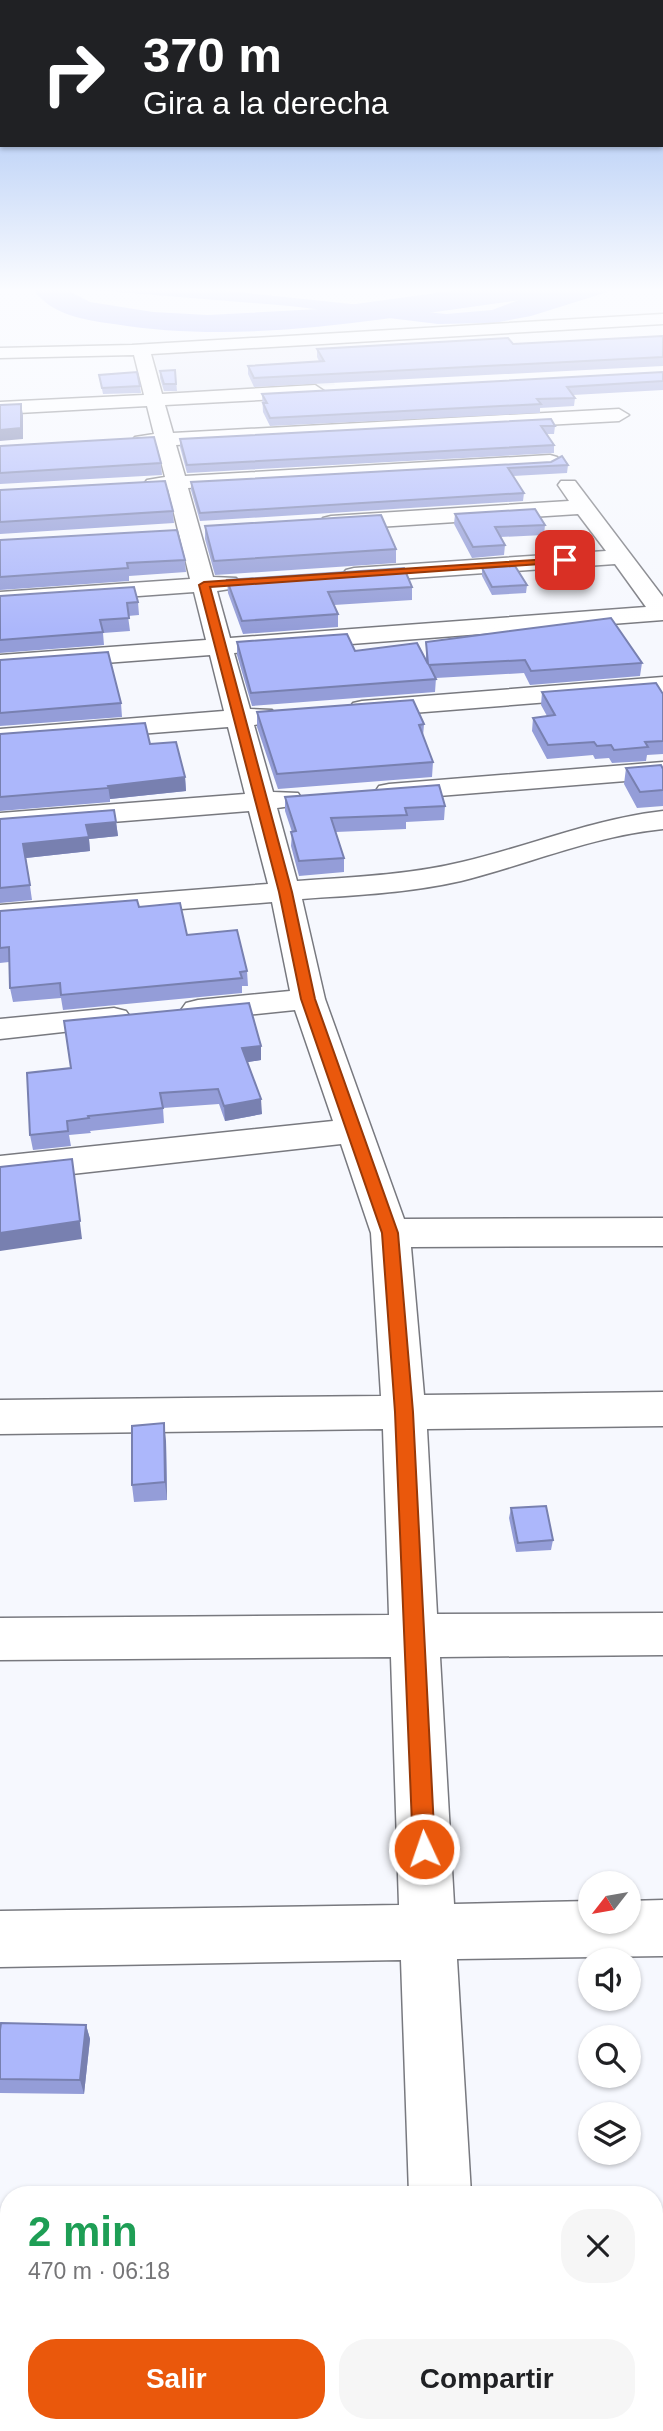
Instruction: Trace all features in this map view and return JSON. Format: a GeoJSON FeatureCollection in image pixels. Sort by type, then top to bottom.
{"type":"FeatureCollection","features":[{"type":"Feature","properties":{"kind":"street"},"geometry":{"type":"LineString","coordinates":[[0,408],[108,402]]}},
{"type":"Feature","properties":{"kind":"street"},"geometry":{"type":"LineString","coordinates":[[156,402],[262,801],[308,999],[390,1233],[404,1412],[440,2186]]}},
{"type":"Feature","properties":{"kind":"street"},"geometry":{"type":"LineString","coordinates":[[507,402],[663,613]]}},
{"type":"Feature","properties":{"kind":"street"},"geometry":{"type":"LineString","coordinates":[[124,442],[619,415]]}},
{"type":"Feature","properties":{"kind":"street"},"geometry":{"type":"LineString","coordinates":[[136,485],[550,461]]}},
{"type":"Feature","properties":{"kind":"street"},"geometry":{"type":"LineString","coordinates":[[312,524],[584,507]]}},
{"type":"Feature","properties":{"kind":"street"},"geometry":{"type":"LineString","coordinates":[[329,576],[621,556]]}},
{"type":"Feature","properties":{"kind":"street"},"geometry":{"type":"LineString","coordinates":[[0,599],[246,582]]}},
{"type":"Feature","properties":{"kind":"street"},"geometry":{"type":"LineString","coordinates":[[0,663],[663,613]]}},
{"type":"Feature","properties":{"kind":"street"},"geometry":{"type":"LineString","coordinates":[[335,711],[663,685]]}},
{"type":"Feature","properties":{"kind":"street"},"geometry":{"type":"LineString","coordinates":[[0,737],[294,714]]}},
{"type":"Feature","properties":{"kind":"street"},"geometry":{"type":"LineString","coordinates":[[358,794],[663,770]]}},
{"type":"Feature","properties":{"kind":"street"},"geometry":{"type":"LineString","coordinates":[[0,822],[317,797]]}},
{"type":"Feature","properties":{"kind":"street"},"geometry":{"type":"LineString","coordinates":[[0,914],[395,883],[459,872],[599,832],[644,821],[663,820]]}},
{"type":"Feature","properties":{"kind":"street"},"geometry":{"type":"LineString","coordinates":[[0,1029],[308,999]]}},
{"type":"Feature","properties":{"kind":"street"},"geometry":{"type":"LineString","coordinates":[[0,1169],[354,1131]]}},
{"type":"Feature","properties":{"kind":"street"},"geometry":{"type":"LineString","coordinates":[[390,1233],[663,1232]]}},
{"type":"Feature","properties":{"kind":"street"},"geometry":{"type":"LineString","coordinates":[[0,1417],[663,1409]]}},
{"type":"Feature","properties":{"kind":"street"},"geometry":{"type":"LineString","coordinates":[[0,1639],[663,1633]]}},
{"type":"Feature","properties":{"kind":"street"},"geometry":{"type":"LineString","coordinates":[[0,1939],[663,1928]]}},
{"type":"Feature","properties":{"kind":"building"},"geometry":{"type":"Polygon","coordinates":[[[263,403],[541,404],[270,418],[263,403]]]}},
{"type":"Feature","properties":{"kind":"building"},"geometry":{"type":"Polygon","coordinates":[[[21,404],[21,428],[0,430],[0,405],[21,404]]]}},
{"type":"Feature","properties":{"kind":"building"},"geometry":{"type":"Polygon","coordinates":[[[551,419],[555,426],[541,426],[554,445],[187,465],[180,439],[551,419]]]}},
{"type":"Feature","properties":{"kind":"building"},"geometry":{"type":"Polygon","coordinates":[[[154,437],[161,463],[0,473],[0,446],[154,437]]]}},
{"type":"Feature","properties":{"kind":"building"},"geometry":{"type":"Polygon","coordinates":[[[562,456],[568,465],[508,468],[524,493],[200,513],[191,482],[551,462],[562,456]]]}},
{"type":"Feature","properties":{"kind":"building"},"geometry":{"type":"Polygon","coordinates":[[[165,481],[173,511],[0,522],[0,490],[165,481]]]}},
{"type":"Feature","properties":{"kind":"building"},"geometry":{"type":"Polygon","coordinates":[[[535,509],[545,525],[495,527],[505,545],[473,547],[455,514],[535,509]]]}},
{"type":"Feature","properties":{"kind":"building"},"geometry":{"type":"Polygon","coordinates":[[[381,515],[396,549],[214,561],[205,526],[381,515]]]}},
{"type":"Feature","properties":{"kind":"building"},"geometry":{"type":"Polygon","coordinates":[[[177,530],[185,560],[127,563],[128,568],[0,577],[0,540],[177,530]]]}},
{"type":"Feature","properties":{"kind":"building"},"geometry":{"type":"Polygon","coordinates":[[[515,566],[527,585],[492,587],[482,568],[515,566]]]}},
{"type":"Feature","properties":{"kind":"building"},"geometry":{"type":"Polygon","coordinates":[[[404,568],[412,587],[328,592],[338,614],[242,621],[227,580],[404,568]]]}},
{"type":"Feature","properties":{"kind":"building"},"geometry":{"type":"Polygon","coordinates":[[[134,587],[138,602],[127,603],[129,618],[100,620],[103,632],[0,640],[0,596],[134,587]]]}},
{"type":"Feature","properties":{"kind":"building"},"geometry":{"type":"Polygon","coordinates":[[[611,618],[642,663],[531,671],[525,660],[429,665],[436,679],[251,693],[237,642],[347,634],[355,651],[417,643],[428,664],[426,642],[611,618]]]}},
{"type":"Feature","properties":{"kind":"building"},"geometry":{"type":"Polygon","coordinates":[[[108,652],[121,703],[0,713],[0,660],[108,652]]]}},
{"type":"Feature","properties":{"kind":"building"},"geometry":{"type":"Polygon","coordinates":[[[656,683],[663,694],[663,741],[645,742],[648,747],[614,750],[611,745],[597,746],[594,742],[548,745],[533,718],[555,715],[542,692],[656,683]]]}},
{"type":"Feature","properties":{"kind":"building"},"geometry":{"type":"Polygon","coordinates":[[[413,700],[424,724],[419,725],[433,762],[277,774],[257,712],[413,700]]]}},
{"type":"Feature","properties":{"kind":"building"},"geometry":{"type":"Polygon","coordinates":[[[145,723],[150,744],[176,742],[185,777],[108,786],[109,788],[0,797],[0,734],[145,723]]]}},
{"type":"Feature","properties":{"kind":"building"},"geometry":{"type":"Polygon","coordinates":[[[661,765],[663,790],[640,792],[626,768],[661,765]]]}},
{"type":"Feature","properties":{"kind":"building"},"geometry":{"type":"Polygon","coordinates":[[[439,785],[445,806],[405,808],[407,815],[331,818],[344,858],[299,861],[291,832],[296,831],[285,797],[439,785]]]}},
{"type":"Feature","properties":{"kind":"building"},"geometry":{"type":"Polygon","coordinates":[[[114,810],[116,822],[86,825],[89,837],[23,844],[30,885],[0,888],[0,819],[114,810]]]}},
{"type":"Feature","properties":{"kind":"building"},"geometry":{"type":"Polygon","coordinates":[[[137,900],[139,907],[180,903],[187,935],[237,930],[247,971],[240,972],[242,978],[61,995],[60,983],[10,988],[9,947],[0,948],[0,911],[137,900]]]}},
{"type":"Feature","properties":{"kind":"building"},"geometry":{"type":"Polygon","coordinates":[[[249,1003],[261,1046],[242,1048],[261,1099],[224,1106],[218,1089],[160,1093],[163,1108],[88,1116],[89,1118],[67,1121],[68,1131],[30,1135],[27,1073],[71,1068],[64,1021],[249,1003]]]}},
{"type":"Feature","properties":{"kind":"building"},"geometry":{"type":"Polygon","coordinates":[[[72,1159],[80,1221],[0,1233],[0,1167],[72,1159]]]}},
{"type":"Feature","properties":{"kind":"building"},"geometry":{"type":"Polygon","coordinates":[[[164,1423],[165,1482],[132,1485],[132,1426],[164,1423]]]}},
{"type":"Feature","properties":{"kind":"building"},"geometry":{"type":"Polygon","coordinates":[[[546,1506],[553,1540],[518,1543],[511,1508],[546,1506]]]}},
{"type":"Feature","properties":{"kind":"building"},"geometry":{"type":"Polygon","coordinates":[[[1,2023],[86,2025],[80,2080],[0,2079],[1,2023]]]}},
{"type":"Feature","properties":{"kind":"route"},"geometry":{"type":"LineString","coordinates":[[424,1849],[404,1412],[390,1233],[308,999],[285,892],[204,585],[565,560]]}}]}
